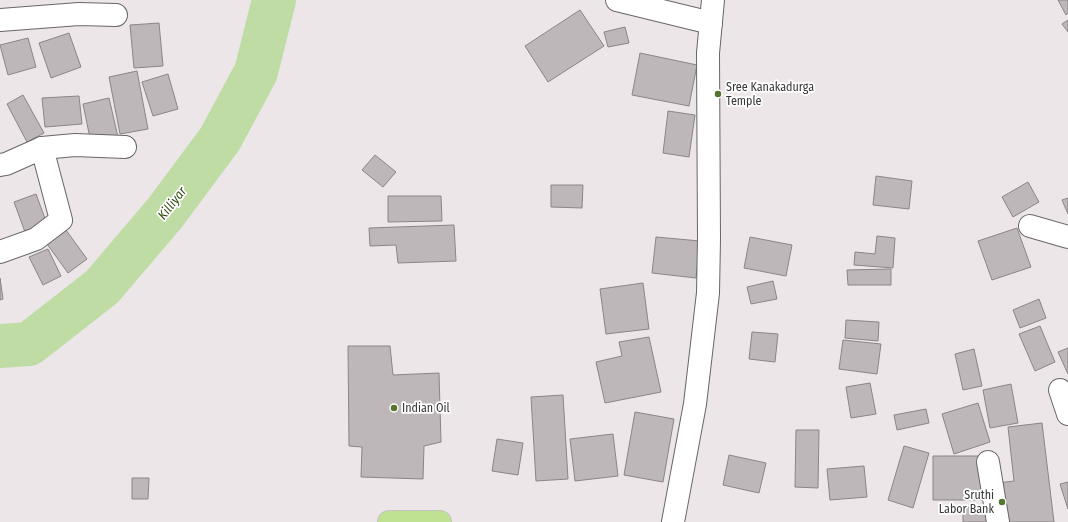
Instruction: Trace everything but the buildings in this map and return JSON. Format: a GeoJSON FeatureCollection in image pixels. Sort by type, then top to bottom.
{"type":"FeatureCollection","features":[{"type":"Feature","properties":{"kind":"main road"},"geometry":{"type":"LineString","coordinates":[[390,522],[440,522]]}},
{"type":"Feature","properties":{"kind":"street"},"geometry":{"type":"LineString","coordinates":[[617,0],[711,23]]}},
{"type":"Feature","properties":{"kind":"street"},"geometry":{"type":"LineString","coordinates":[[673,522],[695,404],[708,293],[708,54],[713,0]]}},
{"type":"Feature","properties":{"kind":"street"},"geometry":{"type":"LineString","coordinates":[[0,20],[79,14],[116,15]]}},
{"type":"Feature","properties":{"kind":"street"},"geometry":{"type":"LineString","coordinates":[[0,165],[6,164],[42,148],[75,145],[125,147]]}},
{"type":"Feature","properties":{"kind":"street"},"geometry":{"type":"LineString","coordinates":[[0,252],[36,239],[61,220],[42,148]]}},
{"type":"Feature","properties":{"kind":"street"},"geometry":{"type":"LineString","coordinates":[[1030,226],[1068,237]]}},
{"type":"Feature","properties":{"kind":"street"},"geometry":{"type":"LineString","coordinates":[[1060,390],[1068,414]]}},
{"type":"Feature","properties":{"kind":"street"},"geometry":{"type":"LineString","coordinates":[[988,462],[998,522]]}},
{"type":"Feature","properties":{"kind":"waterway","name":"Killiyar"},"geometry":{"type":"LineString","coordinates":[[0,346],[29,344],[102,287],[165,213],[220,139],[256,72],[274,0]]}},
{"type":"Feature","properties":{"kind":"place","name":"Sree Kanakadurga Temple"},"geometry":{"type":"Point","coordinates":[718,94]}},
{"type":"Feature","properties":{"kind":"place","name":"Indian Oil"},"geometry":{"type":"Point","coordinates":[394,408]}},
{"type":"Feature","properties":{"kind":"place","name":"Sruthi Labor Bank"},"geometry":{"type":"Point","coordinates":[1002,502]}}]}
